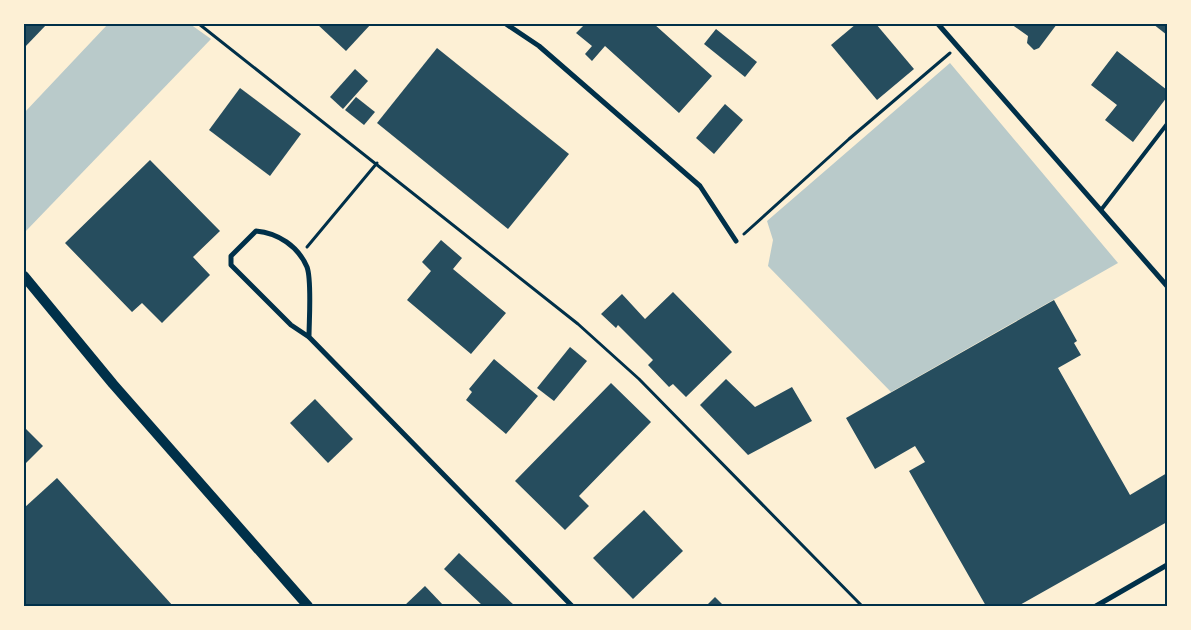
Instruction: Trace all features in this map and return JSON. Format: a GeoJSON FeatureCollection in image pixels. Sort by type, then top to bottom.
{"type":"FeatureCollection","features":[{"type":"Feature","properties":{"kind":"main road"},"geometry":{"type":"LineString","coordinates":[[24,276],[113,384],[308,606]]}},
{"type":"Feature","properties":{"kind":"street"},"geometry":{"type":"LineString","coordinates":[[506,24],[540,46],[700,186],[736,242]]}},
{"type":"Feature","properties":{"kind":"street"},"geometry":{"type":"LineString","coordinates":[[938,24],[1167,286]]}},
{"type":"Feature","properties":{"kind":"street"},"geometry":{"type":"LineString","coordinates":[[309,337],[308,269],[300,256],[284,240],[271,232],[256,231],[231,256],[231,265],[291,324],[309,337],[572,606]]}},
{"type":"Feature","properties":{"kind":"street"},"geometry":{"type":"LineString","coordinates":[[1096,606],[1167,565]]}},
{"type":"Feature","properties":{"kind":"lane"},"geometry":{"type":"LineString","coordinates":[[1101,210],[1167,124]]}},
{"type":"Feature","properties":{"kind":"path"},"geometry":{"type":"LineString","coordinates":[[199,24],[578,324],[632,373],[862,606]]}},
{"type":"Feature","properties":{"kind":"path"},"geometry":{"type":"LineString","coordinates":[[736,242],[849,139],[959,46]]}},
{"type":"Feature","properties":{"kind":"path"},"geometry":{"type":"LineString","coordinates":[[300,256],[377,163]]}},
{"type":"Feature","properties":{"kind":"shaded area"},"geometry":{"type":"Polygon","coordinates":[[[108,24],[190,24],[211,39],[24,233],[24,113],[108,24]]]}},
{"type":"Feature","properties":{"kind":"shaded area"},"geometry":{"type":"Polygon","coordinates":[[[950,63],[1118,263],[891,392],[768,266],[773,240],[767,221],[950,63]]]}},
{"type":"Feature","properties":{"kind":"building"},"geometry":{"type":"Polygon","coordinates":[[[24,24],[47,24],[24,48],[24,24]]]}},
{"type":"Feature","properties":{"kind":"building"},"geometry":{"type":"Polygon","coordinates":[[[317,24],[371,24],[346,51],[317,24]]]}},
{"type":"Feature","properties":{"kind":"building"},"geometry":{"type":"Polygon","coordinates":[[[585,24],[603,26],[605,24],[654,24],[712,76],[679,113],[605,46],[592,61],[585,54],[592,46],[576,33],[585,24]]]}},
{"type":"Feature","properties":{"kind":"building"},"geometry":{"type":"Polygon","coordinates":[[[856,24],[876,24],[914,69],[877,100],[831,45],[856,24]]]}},
{"type":"Feature","properties":{"kind":"building"},"geometry":{"type":"Polygon","coordinates":[[[1011,24],[1057,24],[1039,48],[1034,50],[1027,43],[1028,36],[1011,24]]]}},
{"type":"Feature","properties":{"kind":"building"},"geometry":{"type":"Polygon","coordinates":[[[1153,24],[1167,24],[1167,35],[1153,24]]]}},
{"type":"Feature","properties":{"kind":"building"},"geometry":{"type":"Polygon","coordinates":[[[716,29],[757,62],[745,77],[704,44],[716,29]]]}},
{"type":"Feature","properties":{"kind":"building"},"geometry":{"type":"Polygon","coordinates":[[[437,48],[569,154],[508,229],[377,123],[437,48]]]}},
{"type":"Feature","properties":{"kind":"building"},"geometry":{"type":"Polygon","coordinates":[[[1117,51],[1167,90],[1167,97],[1133,142],[1105,120],[1117,105],[1091,85],[1117,51]]]}},
{"type":"Feature","properties":{"kind":"building"},"geometry":{"type":"Polygon","coordinates":[[[355,69],[368,81],[343,109],[330,97],[355,69]]]}},
{"type":"Feature","properties":{"kind":"building"},"geometry":{"type":"Polygon","coordinates":[[[240,88],[301,134],[270,176],[209,130],[240,88]]]}},
{"type":"Feature","properties":{"kind":"building"},"geometry":{"type":"Polygon","coordinates":[[[356,97],[375,112],[364,125],[345,110],[356,97]]]}},
{"type":"Feature","properties":{"kind":"building"},"geometry":{"type":"Polygon","coordinates":[[[725,104],[743,120],[714,154],[696,138],[725,104]]]}},
{"type":"Feature","properties":{"kind":"building"},"geometry":{"type":"Polygon","coordinates":[[[150,160],[220,231],[193,257],[210,275],[162,323],[142,303],[132,312],[65,243],[150,160]]]}},
{"type":"Feature","properties":{"kind":"building"},"geometry":{"type":"Polygon","coordinates":[[[441,240],[462,258],[453,269],[506,313],[471,354],[407,300],[431,271],[422,262],[441,240]]]}},
{"type":"Feature","properties":{"kind":"building"},"geometry":{"type":"Polygon","coordinates":[[[673,292],[732,352],[686,397],[673,384],[669,387],[648,365],[653,360],[618,325],[616,328],[601,314],[622,294],[645,319],[673,292]]]}},
{"type":"Feature","properties":{"kind":"building"},"geometry":{"type":"Polygon","coordinates":[[[1054,300],[1077,341],[1074,343],[1081,355],[1058,368],[1130,495],[1167,473],[1167,522],[1018,606],[986,606],[909,471],[925,462],[915,446],[875,469],[846,418],[1054,300]]]}},
{"type":"Feature","properties":{"kind":"building"},"geometry":{"type":"Polygon","coordinates":[[[570,347],[587,361],[554,401],[537,388],[570,347]]]}},
{"type":"Feature","properties":{"kind":"building"},"geometry":{"type":"Polygon","coordinates":[[[494,359],[538,396],[506,434],[466,400],[472,392],[469,389],[494,359]]]}},
{"type":"Feature","properties":{"kind":"building"},"geometry":{"type":"Polygon","coordinates":[[[726,379],[755,407],[792,387],[812,421],[748,455],[700,405],[726,379]]]}},
{"type":"Feature","properties":{"kind":"building"},"geometry":{"type":"Polygon","coordinates":[[[611,383],[651,422],[579,496],[589,506],[565,530],[515,481],[611,383]]]}},
{"type":"Feature","properties":{"kind":"building"},"geometry":{"type":"Polygon","coordinates":[[[315,399],[353,439],[328,463],[290,423],[315,399]]]}},
{"type":"Feature","properties":{"kind":"building"},"geometry":{"type":"Polygon","coordinates":[[[24,427],[43,446],[24,465],[24,427]]]}},
{"type":"Feature","properties":{"kind":"building"},"geometry":{"type":"Polygon","coordinates":[[[57,478],[173,606],[24,606],[24,508],[57,478]]]}},
{"type":"Feature","properties":{"kind":"building"},"geometry":{"type":"Polygon","coordinates":[[[644,510],[683,551],[633,599],[593,558],[644,510]]]}},
{"type":"Feature","properties":{"kind":"building"},"geometry":{"type":"Polygon","coordinates":[[[459,553],[515,606],[483,606],[444,569],[459,553]]]}},
{"type":"Feature","properties":{"kind":"building"},"geometry":{"type":"Polygon","coordinates":[[[425,586],[444,606],[404,606],[425,586]]]}},
{"type":"Feature","properties":{"kind":"building"},"geometry":{"type":"Polygon","coordinates":[[[715,597],[724,606],[706,606],[715,597]]]}}]}
